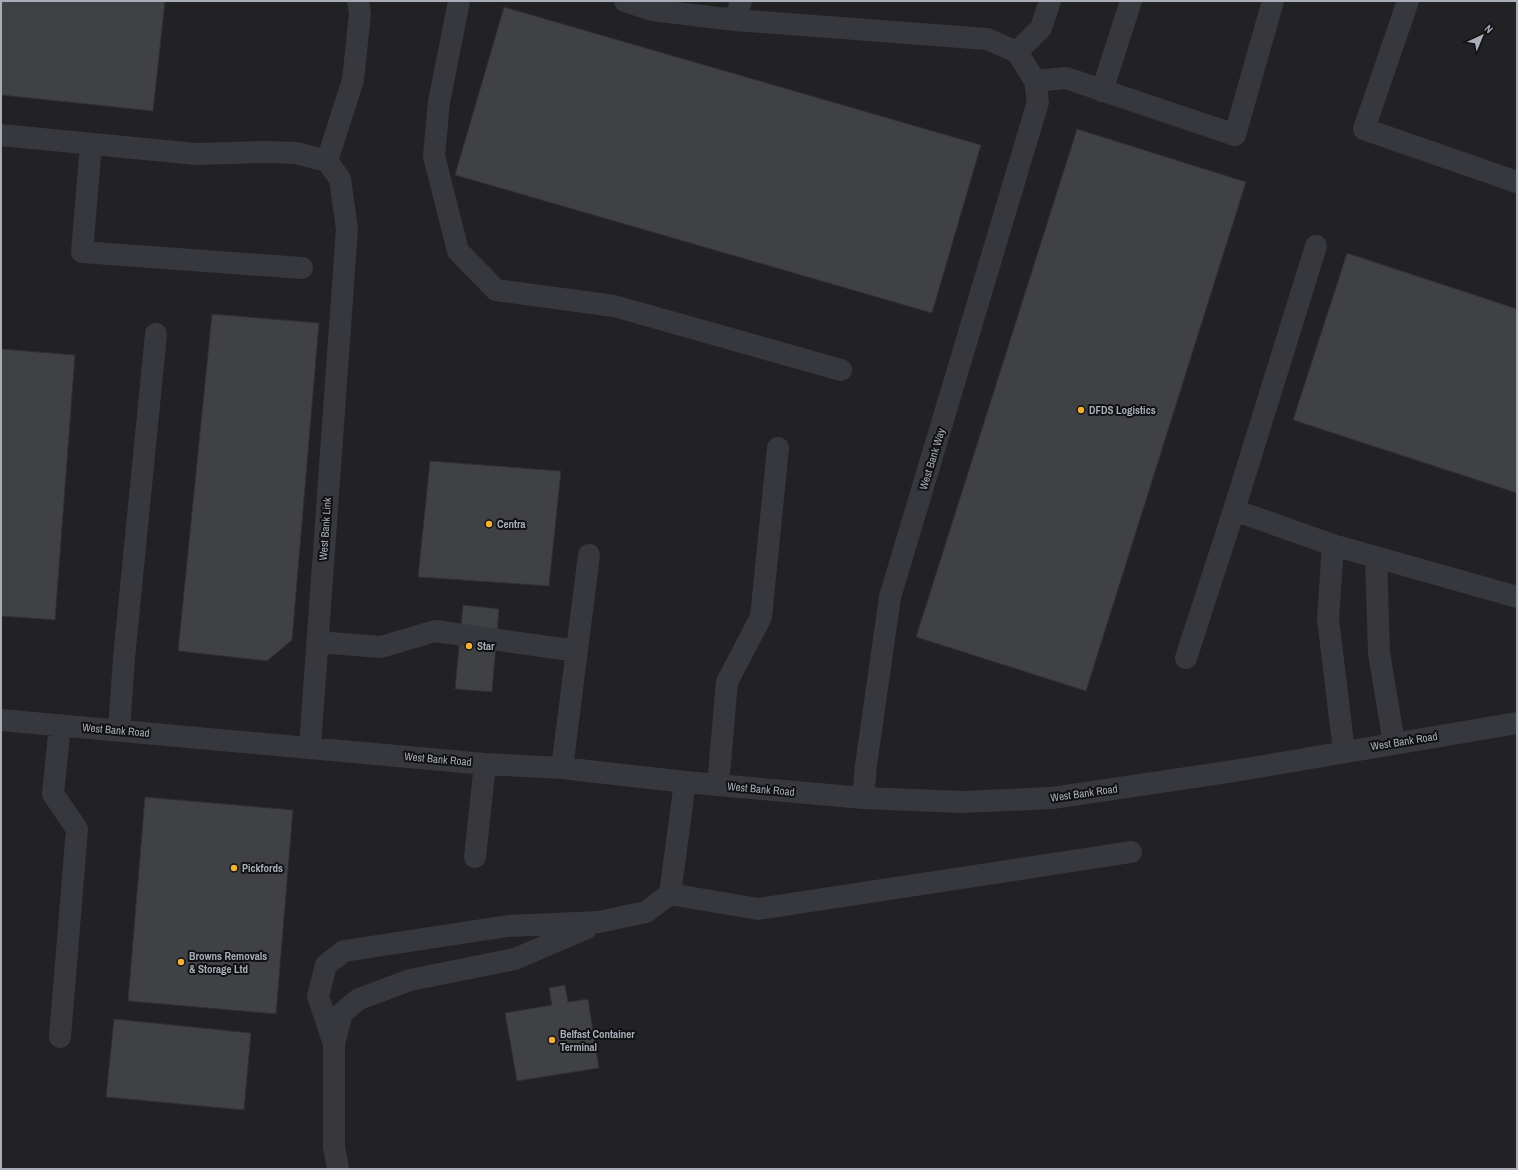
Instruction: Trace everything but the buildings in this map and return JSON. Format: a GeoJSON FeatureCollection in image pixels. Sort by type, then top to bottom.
{"type":"FeatureCollection","features":[{"type":"Feature","properties":{"kind":"street"},"geometry":{"type":"LineString","coordinates":[[1,135],[196,154],[296,152],[327,161],[352,80],[360,14],[358,1]]}},
{"type":"Feature","properties":{"kind":"street"},"geometry":{"type":"LineString","coordinates":[[459,1],[438,102],[434,156],[458,251],[496,290],[614,306],[841,370]]}},
{"type":"Feature","properties":{"kind":"street"},"geometry":{"type":"LineString","coordinates":[[625,1],[652,10],[738,10],[987,39],[1017,52],[1035,81],[1066,78],[1235,135],[1273,1]]}},
{"type":"Feature","properties":{"kind":"street"},"geometry":{"type":"LineString","coordinates":[[1017,52],[1041,28],[1050,1]]}},
{"type":"Feature","properties":{"kind":"street"},"geometry":{"type":"LineString","coordinates":[[1102,91],[1131,1]]}},
{"type":"Feature","properties":{"kind":"street"},"geometry":{"type":"LineString","coordinates":[[1408,1],[1364,129],[1517,182]]}},
{"type":"Feature","properties":{"kind":"street","name":"West Bank Way"},"geometry":{"type":"LineString","coordinates":[[863,798],[866,765],[890,597],[1031,127],[1038,102],[1035,81]]}},
{"type":"Feature","properties":{"kind":"street"},"geometry":{"type":"LineString","coordinates":[[91,144],[82,252],[302,268]]}},
{"type":"Feature","properties":{"kind":"street","name":"West Bank Link"},"geometry":{"type":"LineString","coordinates":[[310,747],[347,229],[340,179],[327,161]]}},
{"type":"Feature","properties":{"kind":"street"},"geometry":{"type":"LineString","coordinates":[[1186,658],[1234,510],[1316,246]]}},
{"type":"Feature","properties":{"kind":"street"},"geometry":{"type":"LineString","coordinates":[[119,730],[124,658],[156,334]]}},
{"type":"Feature","properties":{"kind":"street"},"geometry":{"type":"LineString","coordinates":[[718,785],[727,682],[761,617],[778,448]]}},
{"type":"Feature","properties":{"kind":"street"},"geometry":{"type":"LineString","coordinates":[[1234,510],[1333,546],[1517,597]]}},
{"type":"Feature","properties":{"kind":"street"},"geometry":{"type":"LineString","coordinates":[[1333,546],[1328,618],[1344,751]]}},
{"type":"Feature","properties":{"kind":"street"},"geometry":{"type":"LineString","coordinates":[[562,768],[589,555]]}},
{"type":"Feature","properties":{"kind":"street"},"geometry":{"type":"LineString","coordinates":[[1376,558],[1378,653],[1394,742]]}},
{"type":"Feature","properties":{"kind":"street"},"geometry":{"type":"LineString","coordinates":[[317,642],[381,647],[435,631],[577,651]]}},
{"type":"Feature","properties":{"kind":"street","name":"West Bank Road"},"geometry":{"type":"LineString","coordinates":[[1,720],[485,764],[562,768],[686,782],[863,798],[963,802],[1052,798],[1234,771],[1394,742],[1517,723]]}},
{"type":"Feature","properties":{"kind":"street"},"geometry":{"type":"LineString","coordinates":[[60,725],[53,794],[77,829],[60,1037]]}},
{"type":"Feature","properties":{"kind":"street"},"geometry":{"type":"LineString","coordinates":[[475,858],[485,764]]}},
{"type":"Feature","properties":{"kind":"street"},"geometry":{"type":"LineString","coordinates":[[334,1044],[318,996],[326,965],[344,951],[508,926],[599,922],[646,912],[670,894],[686,782]]}},
{"type":"Feature","properties":{"kind":"street"},"geometry":{"type":"LineString","coordinates":[[670,894],[758,909],[1131,852]]}},
{"type":"Feature","properties":{"kind":"street"},"geometry":{"type":"LineString","coordinates":[[338,1169],[334,1147],[334,1044],[342,1013],[359,999],[410,980],[515,959],[599,922]]}},
{"type":"Feature","properties":{"kind":"shaded area"},"geometry":{"type":"Polygon","coordinates":[[[1,1],[1517,1],[1517,1169],[1,1169],[1,1]]]}},
{"type":"Feature","properties":{"kind":"place","name":"DFDS Logistics"},"geometry":{"type":"Point","coordinates":[1081,410]}},
{"type":"Feature","properties":{"kind":"place","name":"Centra"},"geometry":{"type":"Point","coordinates":[489,524]}},
{"type":"Feature","properties":{"kind":"place","name":"Star"},"geometry":{"type":"Point","coordinates":[469,646]}},
{"type":"Feature","properties":{"kind":"place","name":"Pickfords"},"geometry":{"type":"Point","coordinates":[234,868]}},
{"type":"Feature","properties":{"kind":"place","name":"Browns Removals & Storage Ltd"},"geometry":{"type":"Point","coordinates":[181,962]}},
{"type":"Feature","properties":{"kind":"place","name":"Belfast Container Terminal"},"geometry":{"type":"Point","coordinates":[552,1040]}}]}
